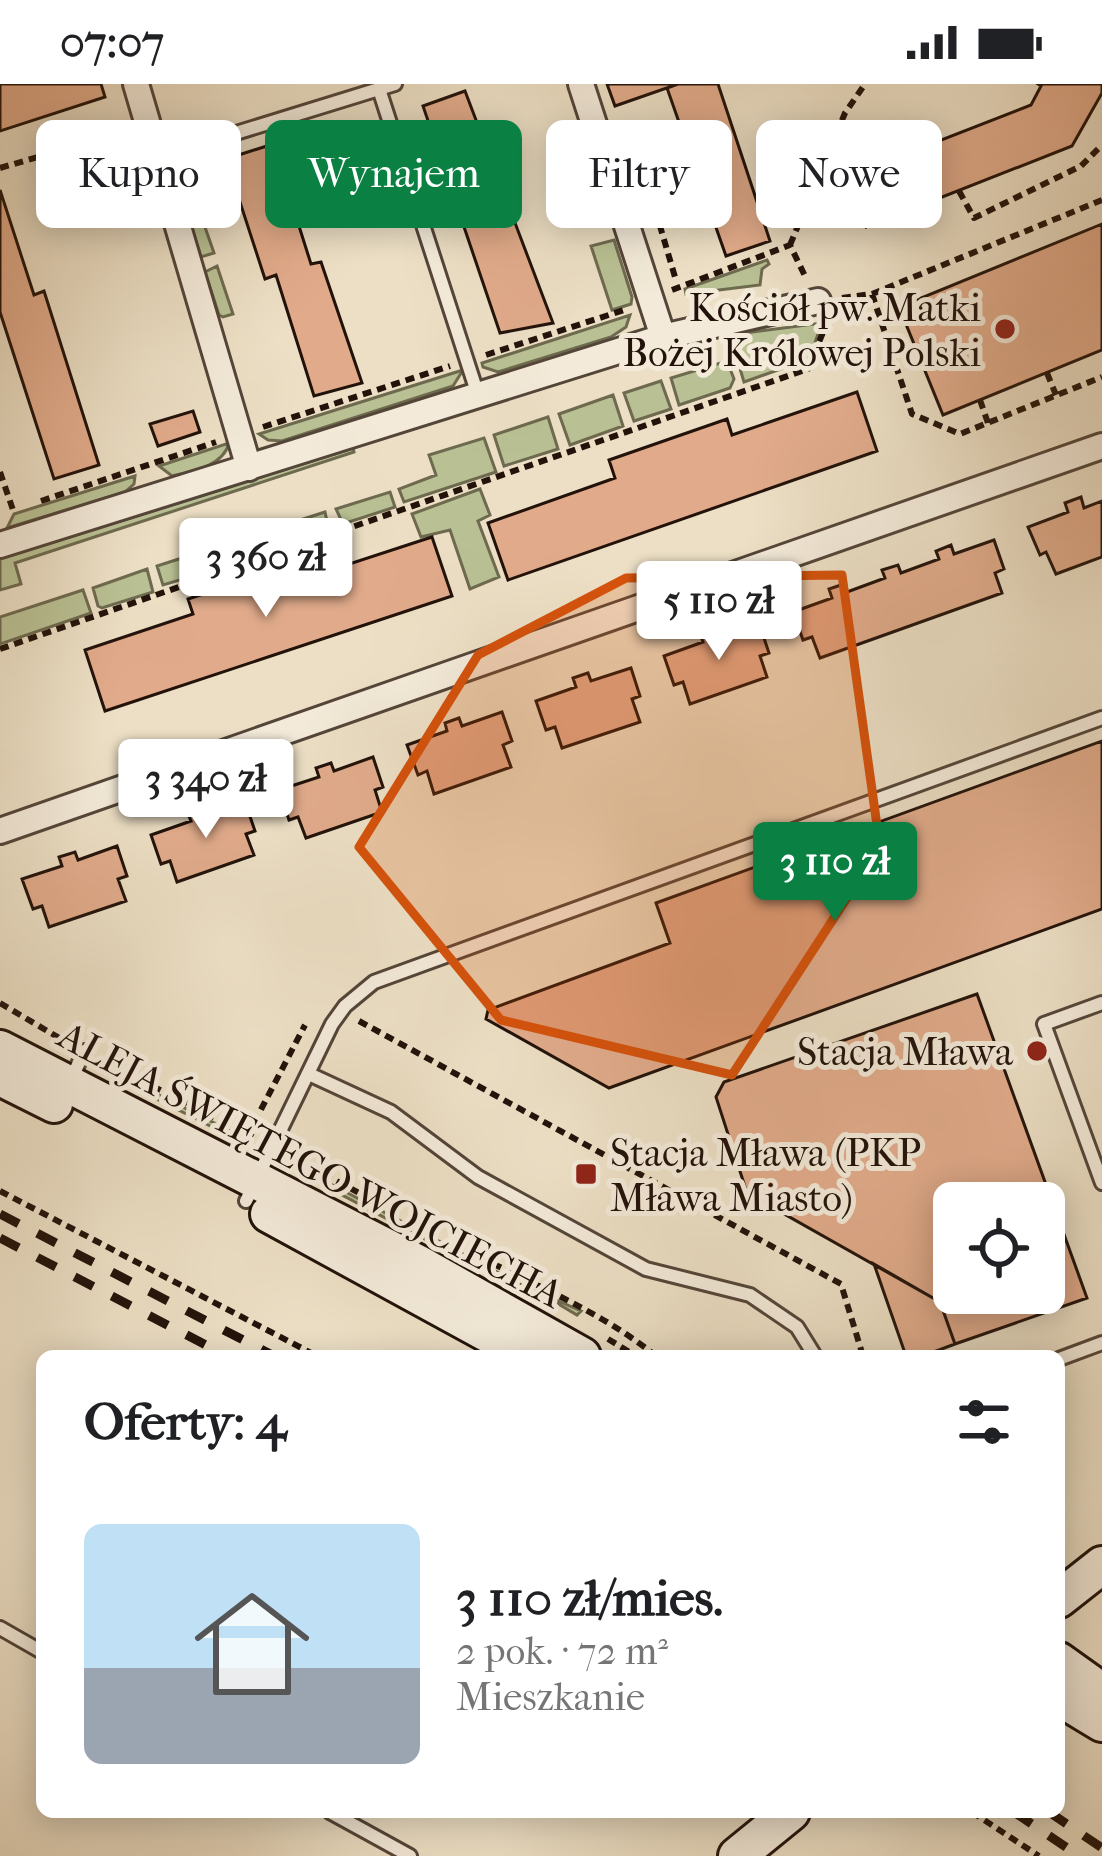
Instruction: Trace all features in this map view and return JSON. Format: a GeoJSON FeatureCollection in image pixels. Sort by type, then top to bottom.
{"type":"FeatureCollection","features":[{"type":"Feature","properties":{"kind":"street"},"geometry":{"type":"LineString","coordinates":[[136,84],[146,120]]}},
{"type":"Feature","properties":{"kind":"street"},"geometry":{"type":"LineString","coordinates":[[581,84],[663,337]]}},
{"type":"Feature","properties":{"kind":"street"},"geometry":{"type":"LineString","coordinates":[[178,228],[249,468]]}},
{"type":"Feature","properties":{"kind":"street"},"geometry":{"type":"LineString","coordinates":[[0,544],[663,337],[818,301]]}},
{"type":"Feature","properties":{"kind":"street"},"geometry":{"type":"LineString","coordinates":[[0,831],[1102,446]]}},
{"type":"Feature","properties":{"kind":"street","name":"ALEJA ŚWIĘTEGO WOJCIECHA"},"geometry":{"type":"LineString","coordinates":[[0,1049],[70,1080],[520,1350]]}},
{"type":"Feature","properties":{"kind":"street","name":"ALEJA ŚWIĘTEGO WOJCIECHA"},"geometry":{"type":"LineString","coordinates":[[0,1077],[70,1080]]}},
{"type":"Feature","properties":{"kind":"street","name":"ALEJA ŚWIĘTEGO WOJCIECHA"},"geometry":{"type":"LineString","coordinates":[[251,1191],[418,1263],[571,1350]]}},
{"type":"Feature","properties":{"kind":"street"},"geometry":{"type":"LineString","coordinates":[[1065,1594],[1102,1565]]}},
{"type":"Feature","properties":{"kind":"street"},"geometry":{"type":"LineString","coordinates":[[1065,1665],[1102,1692]]}},
{"type":"Feature","properties":{"kind":"street"},"geometry":{"type":"LineString","coordinates":[[1065,1701],[1102,1723]]}},
{"type":"Feature","properties":{"kind":"street"},"geometry":{"type":"LineString","coordinates":[[737,1856],[783,1818]]}},
{"type":"Feature","properties":{"kind":"lane"},"geometry":{"type":"LineString","coordinates":[[241,131],[395,84]]}},
{"type":"Feature","properties":{"kind":"lane"},"geometry":{"type":"LineString","coordinates":[[379,89],[478,395]]}},
{"type":"Feature","properties":{"kind":"lane"},"geometry":{"type":"LineString","coordinates":[[251,1191],[340,1012],[360,992],[394,972],[1102,718]]}},
{"type":"Feature","properties":{"kind":"lane"},"geometry":{"type":"LineString","coordinates":[[1102,1003],[1044,1024],[1102,1184]]}},
{"type":"Feature","properties":{"kind":"lane"},"geometry":{"type":"LineString","coordinates":[[309,1074],[376,1103],[478,1177],[646,1269],[750,1295],[796,1328],[811,1350]]}},
{"type":"Feature","properties":{"kind":"lane"},"geometry":{"type":"LineString","coordinates":[[1065,1357],[1102,1343]]}},
{"type":"Feature","properties":{"kind":"lane"},"geometry":{"type":"LineString","coordinates":[[0,1628],[36,1649]]}},
{"type":"Feature","properties":{"kind":"lane"},"geometry":{"type":"LineString","coordinates":[[341,1818],[410,1856]]}},
{"type":"Feature","properties":{"kind":"path"},"geometry":{"type":"LineString","coordinates":[[0,510],[13,510],[652,301],[790,245],[845,113],[865,84]]}},
{"type":"Feature","properties":{"kind":"path"},"geometry":{"type":"LineString","coordinates":[[959,191],[974,218],[1081,166],[1102,145]]}},
{"type":"Feature","properties":{"kind":"path"},"geometry":{"type":"LineString","coordinates":[[0,169],[36,158]]}},
{"type":"Feature","properties":{"kind":"path"},"geometry":{"type":"LineString","coordinates":[[818,301],[872,294],[1102,200]]}},
{"type":"Feature","properties":{"kind":"path"},"geometry":{"type":"LineString","coordinates":[[0,649],[808,369],[828,321],[790,245]]}},
{"type":"Feature","properties":{"kind":"path"},"geometry":{"type":"LineString","coordinates":[[872,294],[912,415],[960,434],[1102,376]]}},
{"type":"Feature","properties":{"kind":"path"},"geometry":{"type":"LineString","coordinates":[[1047,373],[1056,395]]}},
{"type":"Feature","properties":{"kind":"path"},"geometry":{"type":"LineString","coordinates":[[980,400],[988,423]]}},
{"type":"Feature","properties":{"kind":"path"},"geometry":{"type":"LineString","coordinates":[[0,472],[13,510]]}},
{"type":"Feature","properties":{"kind":"path"},"geometry":{"type":"LineString","coordinates":[[254,1123],[317,1001],[497,1093],[841,1284],[861,1350]]}},
{"type":"Feature","properties":{"kind":"path"},"geometry":{"type":"LineString","coordinates":[[0,1191],[305,1350]]}},
{"type":"Feature","properties":{"kind":"path"},"geometry":{"type":"LineString","coordinates":[[981,1818],[1039,1856]]}},
{"type":"Feature","properties":{"kind":"highlighted area"},"geometry":{"type":"Polygon","coordinates":[[[842,575],[880,847],[732,1075],[501,1020],[359,847],[478,655],[626,578],[842,575]]]}},
{"type":"Feature","properties":{"kind":"green space"},"geometry":{"type":"Polygon","coordinates":[[[192,228],[205,228],[214,253],[201,257],[192,228]]]}},
{"type":"Feature","properties":{"kind":"green space"},"geometry":{"type":"Polygon","coordinates":[[[614,240],[632,297],[631,304],[612,310],[591,246],[614,240]]]}},
{"type":"Feature","properties":{"kind":"green space"},"geometry":{"type":"Polygon","coordinates":[[[767,260],[760,285],[686,294],[685,289],[767,260]]]}},
{"type":"Feature","properties":{"kind":"green space"},"geometry":{"type":"Polygon","coordinates":[[[217,266],[233,314],[223,317],[205,272],[217,266]]]}},
{"type":"Feature","properties":{"kind":"green space"},"geometry":{"type":"Polygon","coordinates":[[[630,315],[626,327],[611,337],[498,372],[483,367],[482,363],[630,315]]]}},
{"type":"Feature","properties":{"kind":"green space"},"geometry":{"type":"Polygon","coordinates":[[[822,323],[809,359],[744,382],[730,335],[822,323]]]}},
{"type":"Feature","properties":{"kind":"green space"},"geometry":{"type":"Polygon","coordinates":[[[727,361],[734,379],[730,388],[679,405],[671,378],[727,361]]]}},
{"type":"Feature","properties":{"kind":"green space"},"geometry":{"type":"Polygon","coordinates":[[[463,370],[453,386],[282,441],[259,434],[463,370]]]}},
{"type":"Feature","properties":{"kind":"green space"},"geometry":{"type":"Polygon","coordinates":[[[661,381],[671,409],[634,421],[624,393],[661,381]]]}},
{"type":"Feature","properties":{"kind":"green space"},"geometry":{"type":"Polygon","coordinates":[[[613,395],[623,426],[570,445],[559,414],[613,395]]]}},
{"type":"Feature","properties":{"kind":"green space"},"geometry":{"type":"Polygon","coordinates":[[[548,417],[558,449],[504,466],[494,435],[548,417]]]}},
{"type":"Feature","properties":{"kind":"green space"},"geometry":{"type":"Polygon","coordinates":[[[484,438],[496,472],[404,502],[399,489],[436,475],[429,455],[484,438]]]}},
{"type":"Feature","properties":{"kind":"green space"},"geometry":{"type":"Polygon","coordinates":[[[229,443],[221,457],[198,469],[172,476],[159,466],[229,443]]]}},
{"type":"Feature","properties":{"kind":"green space"},"geometry":{"type":"Polygon","coordinates":[[[353,448],[354,452],[15,563],[21,584],[0,590],[0,559],[353,448]]]}},
{"type":"Feature","properties":{"kind":"green space"},"geometry":{"type":"Polygon","coordinates":[[[135,476],[125,492],[7,528],[14,514],[135,476]]]}},
{"type":"Feature","properties":{"kind":"green space"},"geometry":{"type":"Polygon","coordinates":[[[480,489],[490,515],[478,521],[499,577],[470,589],[450,530],[421,537],[412,514],[480,489]]]}},
{"type":"Feature","properties":{"kind":"green space"},"geometry":{"type":"Polygon","coordinates":[[[390,492],[395,507],[343,524],[336,509],[390,492]]]}},
{"type":"Feature","properties":{"kind":"green space"},"geometry":{"type":"Polygon","coordinates":[[[325,512],[329,530],[280,546],[273,543],[269,530],[325,512]]]}},
{"type":"Feature","properties":{"kind":"green space"},"geometry":{"type":"Polygon","coordinates":[[[261,532],[265,552],[229,563],[223,545],[261,532]]]}},
{"type":"Feature","properties":{"kind":"green space"},"geometry":{"type":"Polygon","coordinates":[[[213,548],[217,569],[163,585],[157,566],[213,548]]]}},
{"type":"Feature","properties":{"kind":"green space"},"geometry":{"type":"Polygon","coordinates":[[[147,569],[153,592],[98,606],[93,588],[147,569]]]}},
{"type":"Feature","properties":{"kind":"green space"},"geometry":{"type":"Polygon","coordinates":[[[83,590],[91,613],[0,644],[0,617],[83,590]]]}},
{"type":"Feature","properties":{"kind":"green space"},"geometry":{"type":"Polygon","coordinates":[[[88,1059],[232,1132],[226,1134],[87,1064],[88,1059]]]}},
{"type":"Feature","properties":{"kind":"green space"},"geometry":{"type":"Polygon","coordinates":[[[308,1172],[520,1284],[581,1311],[577,1315],[519,1289],[310,1178],[308,1172]]]}},
{"type":"Feature","properties":{"kind":"building"},"geometry":{"type":"Polygon","coordinates":[[[0,84],[101,84],[105,97],[0,131],[0,84]]]}},
{"type":"Feature","properties":{"kind":"building"},"geometry":{"type":"Polygon","coordinates":[[[607,84],[678,84],[615,106],[607,84]]]}},
{"type":"Feature","properties":{"kind":"building"},"geometry":{"type":"Polygon","coordinates":[[[718,84],[730,120],[678,120],[667,88],[718,84]]]}},
{"type":"Feature","properties":{"kind":"building"},"geometry":{"type":"Polygon","coordinates":[[[1038,84],[1102,84],[1102,93],[1072,146],[942,197],[942,140],[1031,105],[1038,84]]]}},
{"type":"Feature","properties":{"kind":"building"},"geometry":{"type":"Polygon","coordinates":[[[465,91],[476,120],[428,120],[423,106],[465,91]]]}},
{"type":"Feature","properties":{"kind":"building"},"geometry":{"type":"Polygon","coordinates":[[[732,126],[756,199],[756,228],[766,228],[770,241],[726,256],[716,228],[732,228],[732,126]]]}},
{"type":"Feature","properties":{"kind":"building"},"geometry":{"type":"Polygon","coordinates":[[[265,147],[265,228],[300,228],[311,264],[321,262],[362,383],[314,396],[276,275],[265,279],[241,205],[241,154],[265,147]]]}},
{"type":"Feature","properties":{"kind":"building"},"geometry":{"type":"Polygon","coordinates":[[[0,190],[34,295],[44,291],[99,465],[54,479],[0,312],[0,190]]]}},
{"type":"Feature","properties":{"kind":"building","name":"Kościół pw. Matki Bożej Królowej Polski"},"geometry":{"type":"Polygon","coordinates":[[[1102,224],[1102,350],[943,415],[899,307],[1102,224]]]}},
{"type":"Feature","properties":{"kind":"building"},"geometry":{"type":"Polygon","coordinates":[[[464,228],[517,228],[553,323],[500,333],[464,228]]]}},
{"type":"Feature","properties":{"kind":"building"},"geometry":{"type":"Polygon","coordinates":[[[857,392],[877,451],[508,580],[488,523],[615,478],[609,460],[727,419],[732,435],[857,392]]]}},
{"type":"Feature","properties":{"kind":"building"},"geometry":{"type":"Polygon","coordinates":[[[193,411],[200,432],[158,446],[150,424],[193,411]]]}},
{"type":"Feature","properties":{"kind":"building"},"geometry":{"type":"Polygon","coordinates":[[[1081,497],[1084,508],[1102,501],[1102,557],[1056,574],[1046,552],[1040,555],[1028,527],[1068,512],[1065,503],[1081,497]]]}},
{"type":"Feature","properties":{"kind":"building"},"geometry":{"type":"Polygon","coordinates":[[[432,537],[452,596],[105,711],[85,650],[193,614],[188,599],[316,557],[322,573],[432,537]]]}},
{"type":"Feature","properties":{"kind":"building"},"geometry":{"type":"Polygon","coordinates":[[[994,540],[1004,569],[995,573],[1002,593],[820,658],[812,637],[803,640],[793,612],[832,598],[829,589],[844,584],[847,592],[885,578],[882,570],[898,565],[901,573],[939,559],[936,551],[951,545],[954,554],[994,540]]]}},
{"type":"Feature","properties":{"kind":"building"},"geometry":{"type":"Polygon","coordinates":[[[759,623],[769,653],[760,656],[767,677],[690,704],[683,682],[674,685],[664,656],[703,642],[700,634],[716,628],[719,637],[759,623]]]}},
{"type":"Feature","properties":{"kind":"building"},"geometry":{"type":"Polygon","coordinates":[[[631,668],[640,696],[632,699],[640,722],[562,748],[555,727],[546,730],[536,701],[576,687],[573,678],[588,673],[591,681],[631,668]]]}},
{"type":"Feature","properties":{"kind":"building"},"geometry":{"type":"Polygon","coordinates":[[[502,712],[512,741],[503,745],[511,767],[434,794],[427,771],[418,775],[407,745],[447,731],[445,723],[459,718],[462,726],[502,712]]]}},
{"type":"Feature","properties":{"kind":"building"},"geometry":{"type":"Polygon","coordinates":[[[1102,741],[1102,909],[609,1088],[486,1019],[488,1010],[670,943],[656,903],[1102,741]]]}},
{"type":"Feature","properties":{"kind":"building"},"geometry":{"type":"Polygon","coordinates":[[[373,757],[383,787],[375,790],[382,812],[306,838],[298,817],[289,820],[279,790],[319,777],[316,768],[331,763],[334,771],[373,757]]]}},
{"type":"Feature","properties":{"kind":"building"},"geometry":{"type":"Polygon","coordinates":[[[245,802],[255,831],[246,834],[254,855],[177,882],[170,861],[161,864],[151,835],[191,821],[187,812],[202,807],[206,816],[245,802]]]}},
{"type":"Feature","properties":{"kind":"building"},"geometry":{"type":"Polygon","coordinates":[[[117,846],[127,876],[118,879],[126,901],[49,927],[42,906],[33,909],[22,879],[62,866],[59,857],[75,852],[78,860],[117,846]]]}},
{"type":"Feature","properties":{"kind":"building"},"geometry":{"type":"Polygon","coordinates":[[[977,994],[1045,1182],[933,1182],[933,1298],[747,1193],[716,1097],[724,1082],[977,994]]]}},
{"type":"Feature","properties":{"kind":"building"},"geometry":{"type":"Polygon","coordinates":[[[1065,1237],[1087,1298],[1065,1306],[1065,1237]]]}},
{"type":"Feature","properties":{"kind":"building"},"geometry":{"type":"Polygon","coordinates":[[[874,1264],[933,1298],[933,1314],[944,1314],[955,1344],[939,1350],[904,1350],[874,1264]]]}},
{"type":"Feature","properties":{"kind":"building"},"geometry":{"type":"Polygon","coordinates":[[[944,1314],[1041,1314],[955,1344],[944,1314]]]}},
{"type":"Feature","properties":{"kind":"railway"},"geometry":{"type":"LineString","coordinates":[[0,1214],[262,1350]]}},
{"type":"Feature","properties":{"kind":"railway"},"geometry":{"type":"LineString","coordinates":[[0,1238],[215,1350]]}},
{"type":"Feature","properties":{"kind":"railway"},"geometry":{"type":"LineString","coordinates":[[1023,1818],[1079,1856]]}},
{"type":"Feature","properties":{"kind":"railway"},"geometry":{"type":"LineString","coordinates":[[1058,1818],[1102,1848]]}},
{"type":"Feature","properties":{"kind":"place","name":"Kościół pw. Matki Bożej Królowej Polski"},"geometry":{"type":"Point","coordinates":[1005,329]}},
{"type":"Feature","properties":{"kind":"place","name":"Stacja Mława"},"geometry":{"type":"Point","coordinates":[1037,1051]}},
{"type":"Feature","properties":{"kind":"place","name":"Stacja Mława (PKP Mława Miasto)"},"geometry":{"type":"Point","coordinates":[586,1174]}}]}
